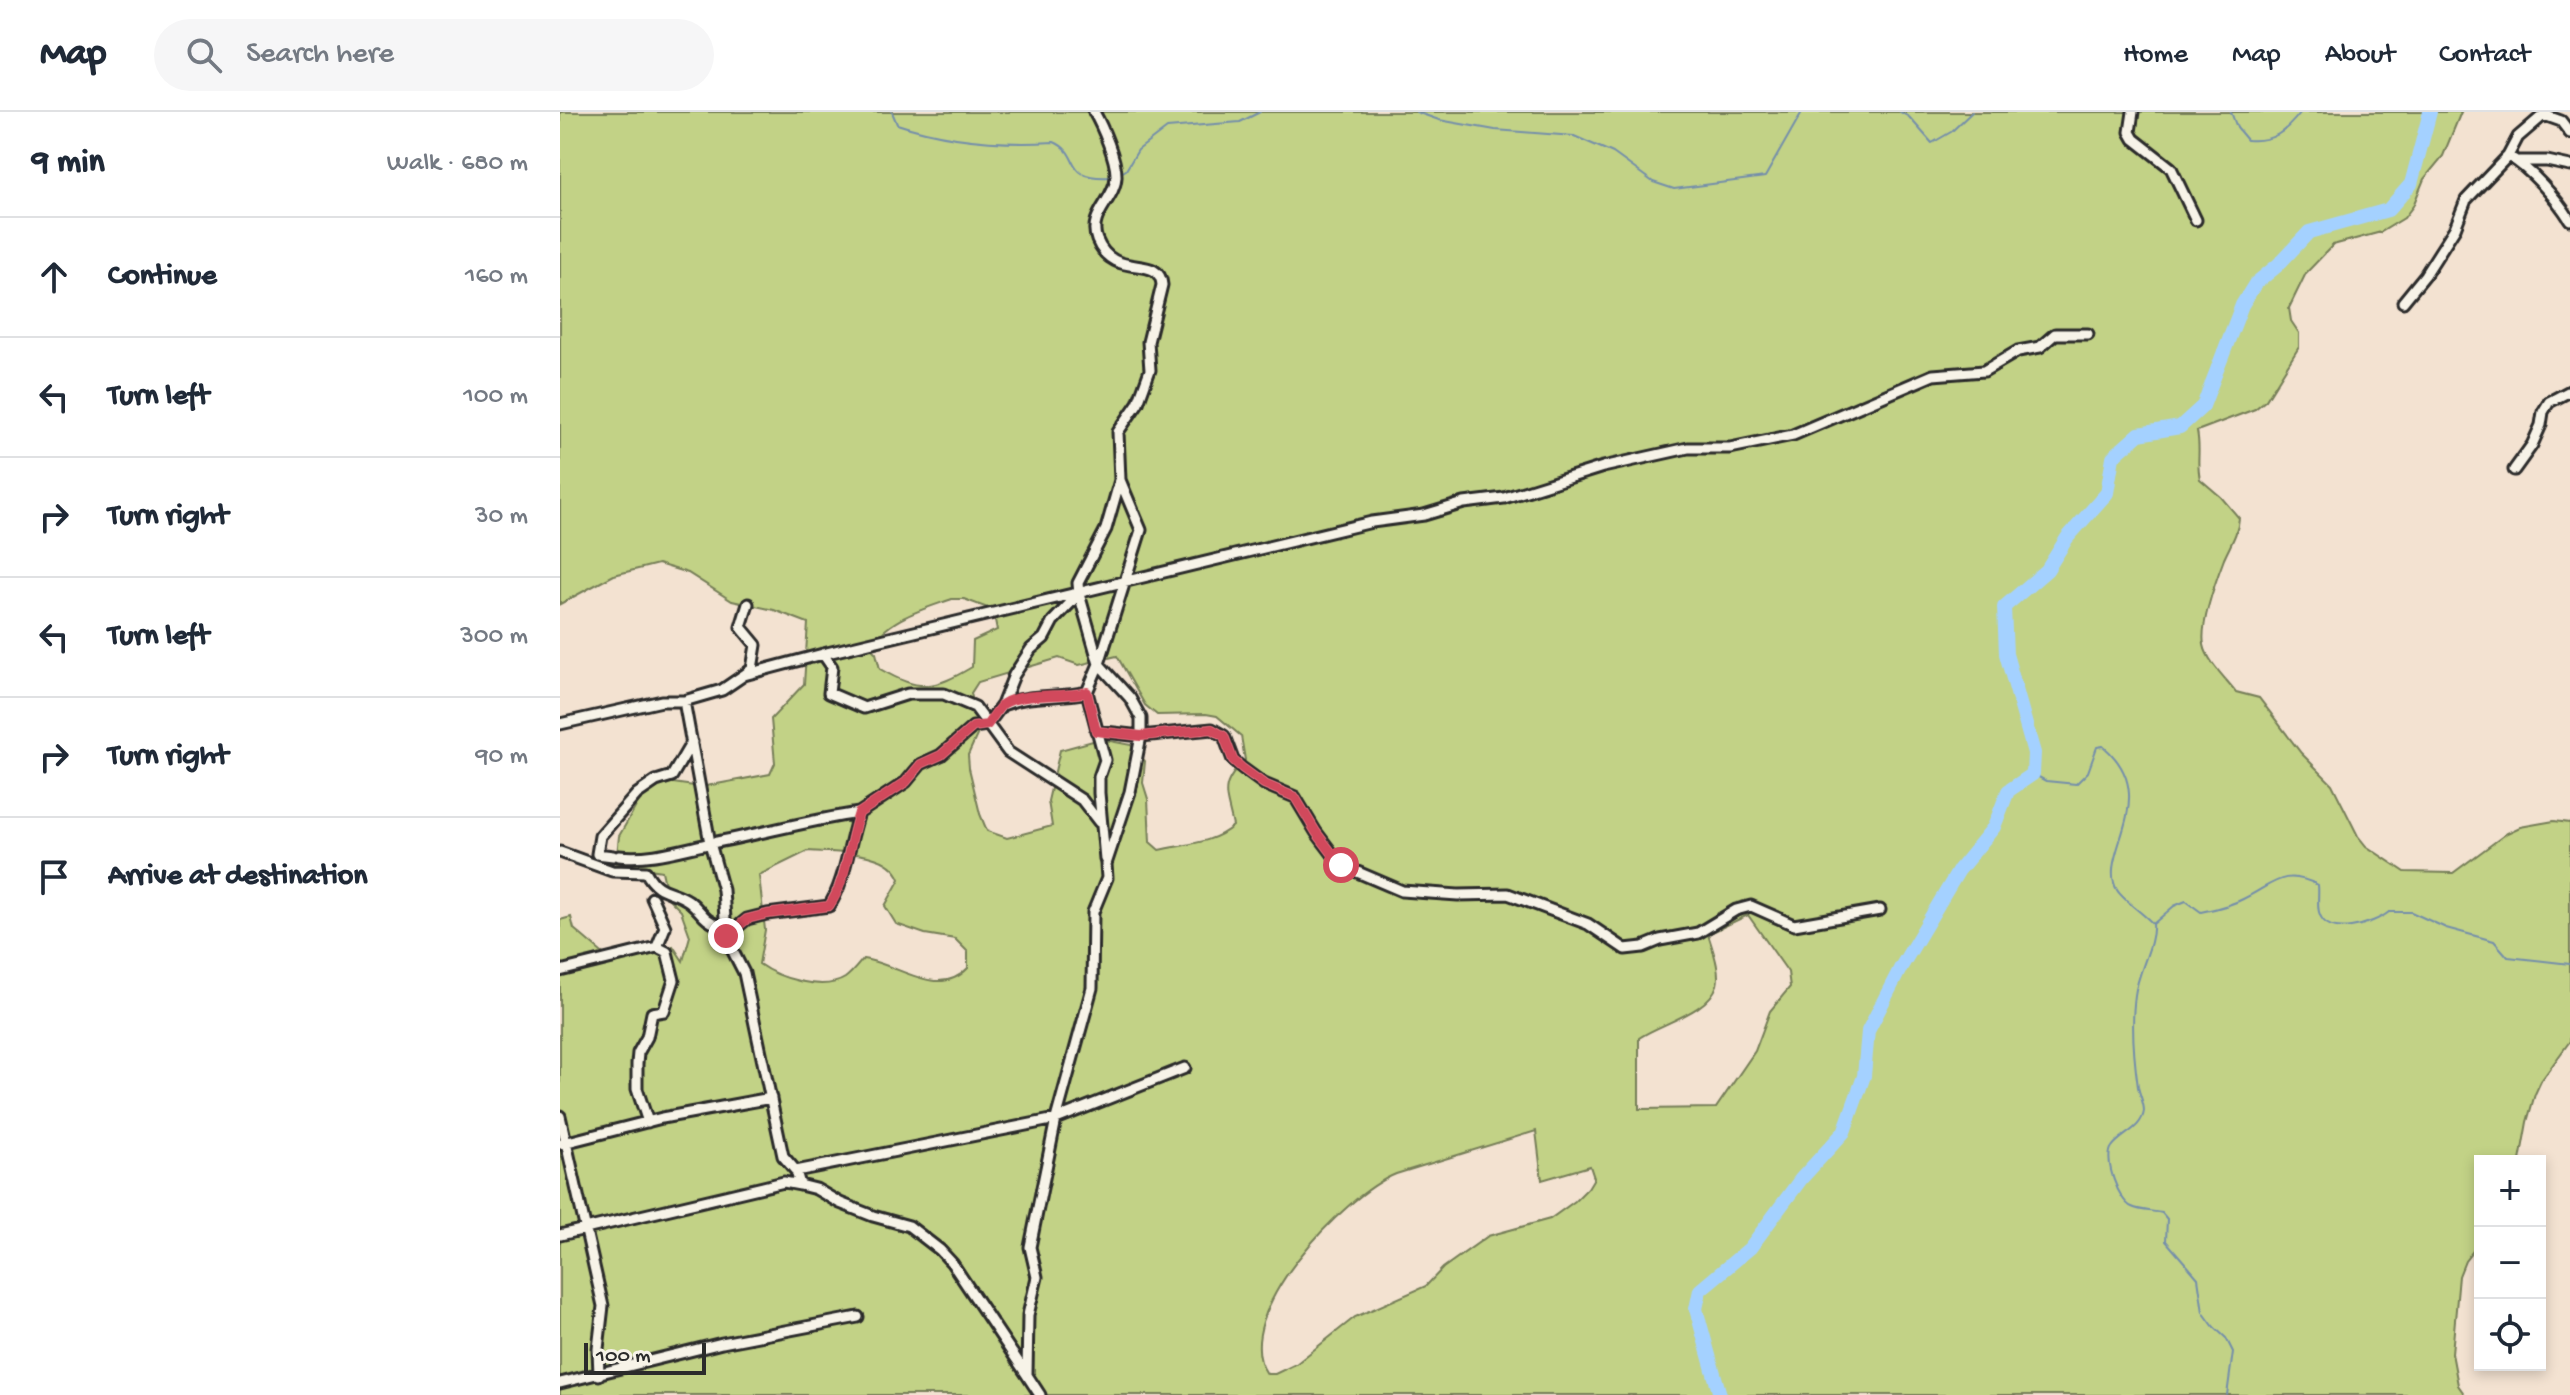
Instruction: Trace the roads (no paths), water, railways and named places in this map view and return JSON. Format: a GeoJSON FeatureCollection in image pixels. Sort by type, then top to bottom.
{"type":"FeatureCollection","features":[{"type":"Feature","properties":{"kind":"street"},"geometry":{"type":"LineString","coordinates":[[1094,112],[1108,141],[1117,176],[1110,198],[1094,224],[1096,239],[1117,263],[1155,269],[1162,276],[1148,342],[1150,370],[1138,403],[1118,432],[1120,480],[1106,529],[1078,583],[1099,664],[1130,698],[1141,718],[1141,736],[1130,792],[1106,864]]}},
{"type":"Feature","properties":{"kind":"street"},"geometry":{"type":"LineString","coordinates":[[2133,112],[2130,132],[2134,139],[2171,168],[2196,220]]}},
{"type":"Feature","properties":{"kind":"street"},"geometry":{"type":"LineString","coordinates":[[2403,302],[2425,275],[2455,228],[2466,200],[2508,156],[2518,137],[2546,113],[2561,121],[2570,133]]}},
{"type":"Feature","properties":{"kind":"street"},"geometry":{"type":"LineString","coordinates":[[2508,156],[2519,161],[2570,220]]}},
{"type":"Feature","properties":{"kind":"street"},"geometry":{"type":"LineString","coordinates":[[2519,161],[2547,161],[2570,166]]}},
{"type":"Feature","properties":{"kind":"street"},"geometry":{"type":"LineString","coordinates":[[744,675],[1372,522],[1424,515],[1464,503],[1504,498],[1603,467],[1688,448],[1730,448],[1793,435],[1933,375],[1984,371],[2018,351],[2040,347],[2055,334],[2088,334]]}},
{"type":"Feature","properties":{"kind":"street"},"geometry":{"type":"LineString","coordinates":[[2514,470],[2532,445],[2549,402],[2570,391]]}},
{"type":"Feature","properties":{"kind":"street"},"geometry":{"type":"LineString","coordinates":[[1027,1375],[1028,1315],[1037,1277],[1030,1247],[1056,1119],[1092,988],[1093,912],[1107,878],[1099,777],[1105,760],[1087,692],[1099,664],[1141,530],[1120,480]]}},
{"type":"Feature","properties":{"kind":"street"},"geometry":{"type":"LineString","coordinates":[[692,742],[672,776],[656,781],[637,794],[600,836],[597,854],[634,858],[859,813],[906,782],[921,764],[941,755],[973,727],[987,725],[1002,705],[1014,675],[1031,649],[1044,638],[1053,621],[1079,594]]}},
{"type":"Feature","properties":{"kind":"street"},"geometry":{"type":"LineString","coordinates":[[560,724],[662,701],[684,701],[722,690],[752,669],[756,645],[741,627],[748,604]]}},
{"type":"Feature","properties":{"kind":"street"},"geometry":{"type":"LineString","coordinates":[[823,654],[832,667],[829,693],[864,708],[908,694],[944,694],[975,707],[1008,752],[1082,800],[1101,824]]}},
{"type":"Feature","properties":{"kind":"street"},"geometry":{"type":"LineString","coordinates":[[1002,705],[1021,697],[1065,697],[1087,692]]}},
{"type":"Feature","properties":{"kind":"street"},"geometry":{"type":"LineString","coordinates":[[684,701],[710,843],[723,890],[726,936]]}},
{"type":"Feature","properties":{"kind":"street"},"geometry":{"type":"LineString","coordinates":[[1096,731],[1141,736],[1212,729],[1224,736],[1233,760],[1242,768],[1264,784],[1295,797],[1341,865],[1402,891],[1508,894],[1588,924],[1625,949],[1698,933],[1736,910],[1751,906],[1794,925],[1880,910]]}},
{"type":"Feature","properties":{"kind":"street"},"geometry":{"type":"LineString","coordinates":[[726,936],[747,919],[829,906],[839,891],[859,813]]}},
{"type":"Feature","properties":{"kind":"street"},"geometry":{"type":"LineString","coordinates":[[560,852],[612,871],[646,872],[659,889],[686,899],[707,921],[720,926],[744,973],[783,1156],[796,1171],[800,1185]]}},
{"type":"Feature","properties":{"kind":"street"},"geometry":{"type":"LineString","coordinates":[[652,898],[665,927],[657,947]]}},
{"type":"Feature","properties":{"kind":"street"},"geometry":{"type":"LineString","coordinates":[[560,971],[657,947],[667,952],[674,980],[664,1011],[652,1013],[647,1037],[638,1053],[637,1089],[648,1122]]}},
{"type":"Feature","properties":{"kind":"street"},"geometry":{"type":"LineString","coordinates":[[796,1171],[1056,1119],[1185,1068]]}},
{"type":"Feature","properties":{"kind":"street"},"geometry":{"type":"LineString","coordinates":[[563,1143],[648,1122],[771,1098]]}},
{"type":"Feature","properties":{"kind":"street"},"geometry":{"type":"LineString","coordinates":[[560,1116],[563,1143],[603,1306],[598,1349],[599,1375]]}},
{"type":"Feature","properties":{"kind":"street"},"geometry":{"type":"LineString","coordinates":[[560,1235],[784,1182],[816,1189],[873,1216],[909,1226],[940,1250],[952,1263],[1040,1395]]}},
{"type":"Feature","properties":{"kind":"street"},"geometry":{"type":"LineString","coordinates":[[560,1383],[722,1343],[858,1317]]}},
{"type":"Feature","properties":{"kind":"waterway"},"geometry":{"type":"LineString","coordinates":[[892,112],[897,124],[955,138],[1014,143],[1054,142],[1063,147],[1085,174],[1111,177]]}},
{"type":"Feature","properties":{"kind":"waterway"},"geometry":{"type":"LineString","coordinates":[[1121,173],[1138,150],[1167,128],[1240,122],[1260,112]]}},
{"type":"Feature","properties":{"kind":"waterway"},"geometry":{"type":"LineString","coordinates":[[1416,112],[1439,120],[1495,130],[1574,136],[1613,153],[1653,182],[1674,189],[1765,177],[1802,112]]}},
{"type":"Feature","properties":{"kind":"waterway"},"geometry":{"type":"LineString","coordinates":[[1900,112],[1909,117],[1932,143],[1951,132],[1972,112]]}},
{"type":"Feature","properties":{"kind":"waterway"},"geometry":{"type":"LineString","coordinates":[[2231,112],[2237,128],[2247,140],[2265,139],[2278,134],[2301,112]]}},
{"type":"Feature","properties":{"kind":"waterway"},"geometry":{"type":"LineString","coordinates":[[1720,1395],[1696,1309],[1700,1290],[1750,1248],[1801,1179],[1844,1132],[1864,1076],[1868,1031],[1901,967],[1959,870],[1994,827],[2008,791],[2033,774],[2034,753],[2006,654],[2004,607],[2047,570],[2067,538],[2107,493],[2113,457],[2139,434],[2180,427],[2203,406],[2242,305],[2255,284],[2309,232],[2388,210],[2411,184],[2430,112]]}},
{"type":"Feature","properties":{"kind":"waterway"},"geometry":{"type":"LineString","coordinates":[[2033,774],[2046,781],[2076,784],[2088,772],[2097,747],[2103,746],[2120,766],[2128,785],[2129,805],[2113,876],[2117,890],[2153,924],[2153,932],[2137,986],[2133,1018],[2138,1087],[2144,1111],[2135,1127],[2112,1147],[2111,1170],[2127,1203],[2132,1207],[2162,1213],[2167,1219],[2166,1241],[2198,1278],[2203,1312],[2226,1338],[2233,1352],[2227,1395]]}},
{"type":"Feature","properties":{"kind":"waterway"},"geometry":{"type":"LineString","coordinates":[[2153,924],[2174,906],[2186,901],[2201,912],[2238,901],[2278,880],[2295,878],[2318,885],[2319,912],[2323,921],[2331,926],[2351,927],[2373,921],[2389,912],[2411,912],[2446,928],[2494,941],[2508,957],[2570,964]]}}]}
